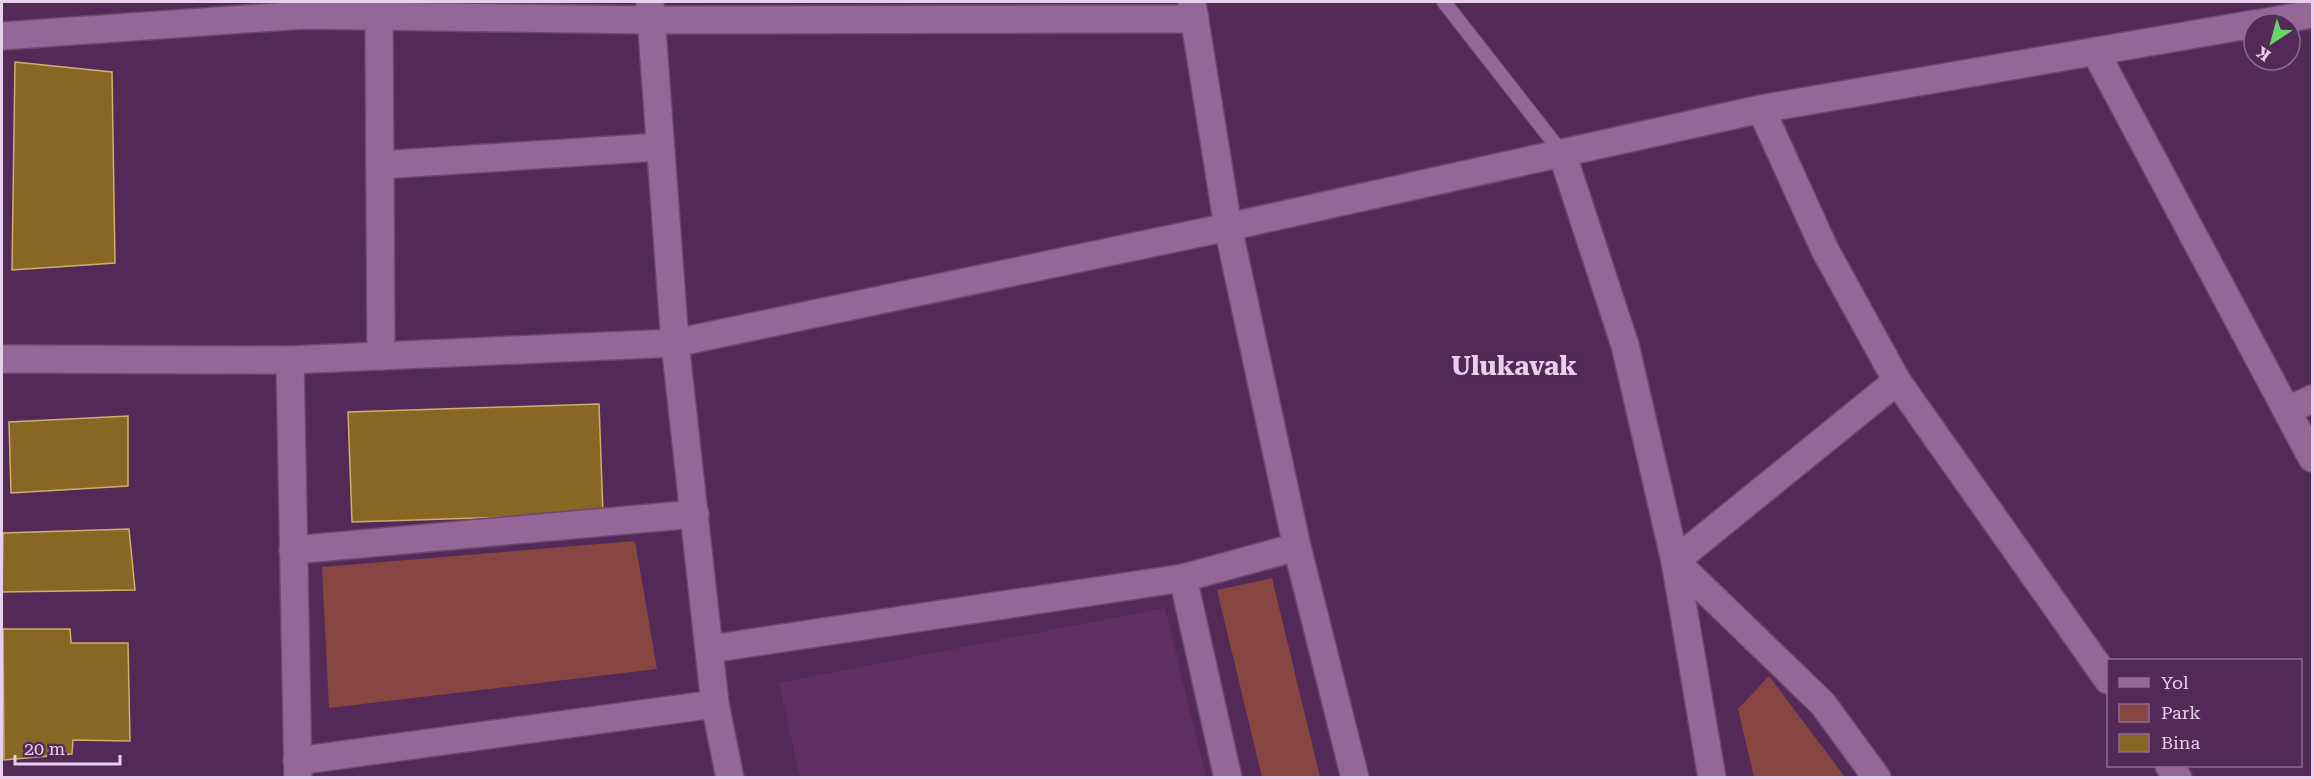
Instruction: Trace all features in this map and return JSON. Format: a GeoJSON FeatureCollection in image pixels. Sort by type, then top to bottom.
{"type":"FeatureCollection","features":[{"type":"Feature","properties":{"kind":"street"},"geometry":{"type":"LineString","coordinates":[[2,36],[304,8],[379,16],[650,11],[1193,10],[1228,227],[1297,548],[1355,777]]}},
{"type":"Feature","properties":{"kind":"street"},"geometry":{"type":"LineString","coordinates":[[650,11],[675,343],[715,704],[730,777]]}},
{"type":"Feature","properties":{"kind":"street"},"geometry":{"type":"LineString","coordinates":[[379,16],[381,356]]}},
{"type":"Feature","properties":{"kind":"street"},"geometry":{"type":"LineString","coordinates":[[2,359],[290,360],[675,343],[1228,227],[1761,109],[2242,26]]}},
{"type":"Feature","properties":{"kind":"street"},"geometry":{"type":"LineString","coordinates":[[2096,51],[2313,458]]}},
{"type":"Feature","properties":{"kind":"street"},"geometry":{"type":"LineString","coordinates":[[1761,109],[1825,250],[1897,381],[2107,677]]}},
{"type":"Feature","properties":{"kind":"street"},"geometry":{"type":"LineString","coordinates":[[380,165],[659,147]]}},
{"type":"Feature","properties":{"kind":"street"},"geometry":{"type":"LineString","coordinates":[[1562,153],[1625,345],[1675,561],[1712,777]]}},
{"type":"Feature","properties":{"kind":"street"},"geometry":{"type":"LineString","coordinates":[[290,360],[298,769],[715,704]]}},
{"type":"Feature","properties":{"kind":"street"},"geometry":{"type":"LineString","coordinates":[[1675,561],[1897,381]]}},
{"type":"Feature","properties":{"kind":"street"},"geometry":{"type":"LineString","coordinates":[[2288,410],[2313,399]]}},
{"type":"Feature","properties":{"kind":"street"},"geometry":{"type":"LineString","coordinates":[[293,550],[695,514]]}},
{"type":"Feature","properties":{"kind":"street"},"geometry":{"type":"LineString","coordinates":[[710,649],[1183,578],[1297,548]]}},
{"type":"Feature","properties":{"kind":"street"},"geometry":{"type":"LineString","coordinates":[[1675,561],[1823,704],[1877,777]]}},
{"type":"Feature","properties":{"kind":"street"},"geometry":{"type":"LineString","coordinates":[[1183,578],[1228,777]]}},
{"type":"Feature","properties":{"kind":"lane"},"geometry":{"type":"LineString","coordinates":[[1444,2],[1562,153]]}},
{"type":"Feature","properties":{"kind":"shaded area"},"geometry":{"type":"Polygon","coordinates":[[[1165,608],[1206,777],[800,777],[779,683],[1165,608]]]}},
{"type":"Feature","properties":{"kind":"green space"},"geometry":{"type":"Polygon","coordinates":[[[635,541],[657,669],[329,708],[322,567],[635,541]]]}},
{"type":"Feature","properties":{"kind":"green space"},"geometry":{"type":"Polygon","coordinates":[[[1272,578],[1320,777],[1262,777],[1217,590],[1272,578]]]}},
{"type":"Feature","properties":{"kind":"green space"},"geometry":{"type":"Polygon","coordinates":[[[1769,676],[1845,777],[1754,777],[1738,709],[1769,676]]]}},
{"type":"Feature","properties":{"kind":"building"},"geometry":{"type":"Polygon","coordinates":[[[15,62],[112,72],[115,263],[12,270],[15,62]]]}},
{"type":"Feature","properties":{"kind":"building"},"geometry":{"type":"Polygon","coordinates":[[[599,404],[603,514],[352,522],[348,412],[599,404]]]}},
{"type":"Feature","properties":{"kind":"building"},"geometry":{"type":"Polygon","coordinates":[[[128,416],[128,486],[11,493],[9,422],[128,416]]]}},
{"type":"Feature","properties":{"kind":"building"},"geometry":{"type":"Polygon","coordinates":[[[129,529],[135,590],[2,592],[3,533],[129,529]]]}},
{"type":"Feature","properties":{"kind":"building"},"geometry":{"type":"Polygon","coordinates":[[[3,629],[70,629],[71,643],[128,643],[130,741],[73,740],[72,754],[4,760],[3,629]]]}},
{"type":"Feature","properties":{"kind":"district","name":"Ulukavak"},"geometry":{"type":"Point","coordinates":[1514,366]}}]}
